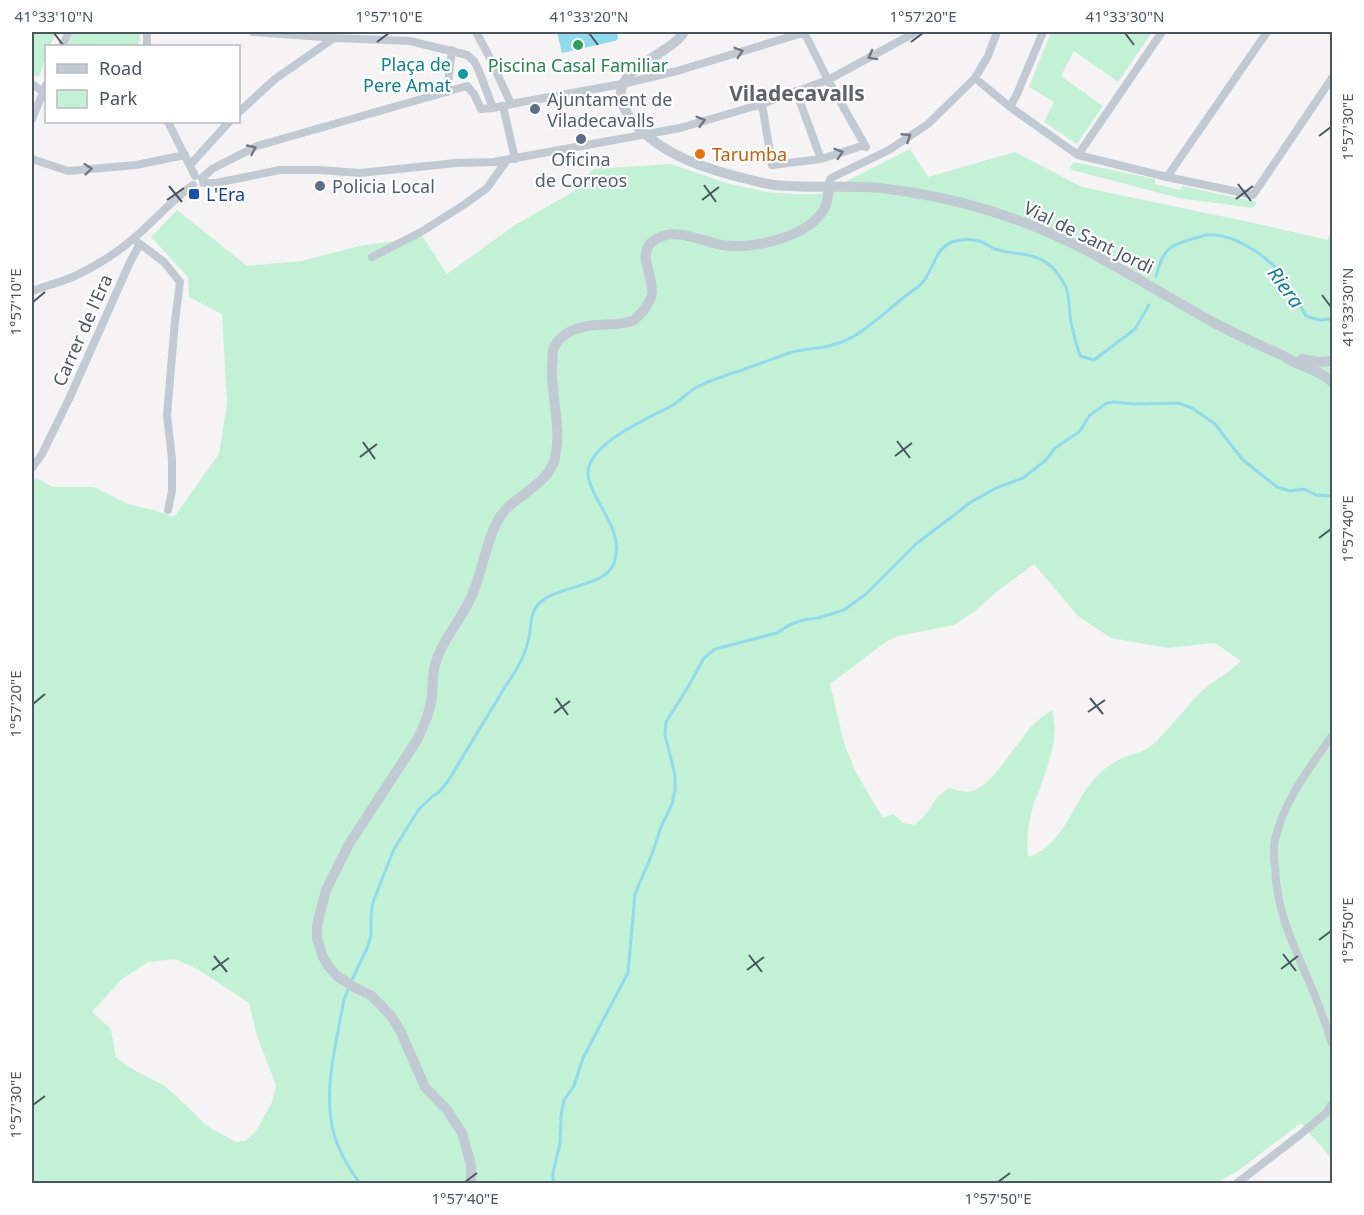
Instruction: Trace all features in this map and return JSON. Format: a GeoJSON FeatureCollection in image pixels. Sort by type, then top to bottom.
{"type":"FeatureCollection","features":[{"type":"Feature","properties":{"kind":"street"},"geometry":{"type":"LineString","coordinates":[[253,32],[410,41],[452,50],[467,55],[474,62],[493,108]]}},
{"type":"Feature","properties":{"kind":"street"},"geometry":{"type":"LineString","coordinates":[[372,257],[421,232],[465,204],[487,188],[511,160],[507,105],[490,58],[476,32]]}},
{"type":"Feature","properties":{"kind":"street"},"geometry":{"type":"LineString","coordinates":[[622,84],[633,71],[671,45],[684,32]]}},
{"type":"Feature","properties":{"kind":"street"},"geometry":{"type":"LineString","coordinates":[[32,291],[74,277],[137,241],[178,197],[198,180],[212,169],[257,146],[467,86],[474,93],[480,109],[493,108],[622,84],[677,71],[805,32],[828,80],[865,146],[865,155],[857,167]]}},
{"type":"Feature","properties":{"kind":"street"},"geometry":{"type":"LineString","coordinates":[[198,180],[216,183],[280,170],[360,172],[511,160],[680,128],[762,104],[828,80],[916,32]]}},
{"type":"Feature","properties":{"kind":"street"},"geometry":{"type":"LineString","coordinates":[[471,1184],[471,1166],[462,1133],[447,1110],[425,1087],[400,1030],[391,1016],[372,996],[338,976],[323,957],[317,938],[317,924],[326,890],[349,843],[424,727],[432,698],[433,674],[439,654],[474,591],[491,535],[498,520],[508,507],[545,477],[552,467],[557,432],[552,372],[553,350],[570,330],[626,323],[640,315],[650,301],[652,293],[646,252],[655,240],[671,234],[724,245],[752,245],[777,240],[795,233],[817,219],[827,203],[831,178],[889,150],[928,124],[975,78],[988,56],[997,32]]}},
{"type":"Feature","properties":{"kind":"street"},"geometry":{"type":"LineString","coordinates":[[1010,107],[1043,32]]}},
{"type":"Feature","properties":{"kind":"street"},"geometry":{"type":"LineString","coordinates":[[1078,155],[1162,32]]}},
{"type":"Feature","properties":{"kind":"street"},"geometry":{"type":"LineString","coordinates":[[1167,177],[1267,32]]}},
{"type":"Feature","properties":{"kind":"street"},"geometry":{"type":"LineString","coordinates":[[240,110],[275,80],[334,38]]}},
{"type":"Feature","properties":{"kind":"street"},"geometry":{"type":"LineString","coordinates":[[447,92],[452,50]]}},
{"type":"Feature","properties":{"kind":"street"},"geometry":{"type":"LineString","coordinates":[[975,78],[1010,107],[1078,155],[1253,195],[1332,78]]}},
{"type":"Feature","properties":{"kind":"street"},"geometry":{"type":"LineString","coordinates":[[32,84],[45,90],[32,119]]}},
{"type":"Feature","properties":{"kind":"street","name":"Vial de Sant Jordi"},"geometry":{"type":"LineString","coordinates":[[622,84],[621,96],[630,119],[658,146],[693,163],[732,176],[771,185],[866,187],[909,192],[971,205],[1020,221],[1077,246],[1210,320],[1284,356]]}},
{"type":"Feature","properties":{"kind":"street"},"geometry":{"type":"LineString","coordinates":[[796,91],[821,159]]}},
{"type":"Feature","properties":{"kind":"street"},"geometry":{"type":"LineString","coordinates":[[762,104],[772,165],[821,159],[865,146],[889,150]]}},
{"type":"Feature","properties":{"kind":"street"},"geometry":{"type":"LineString","coordinates":[[169,123],[198,180]]}},
{"type":"Feature","properties":{"kind":"street"},"geometry":{"type":"LineString","coordinates":[[190,165],[228,123]]}},
{"type":"Feature","properties":{"kind":"street"},"geometry":{"type":"LineString","coordinates":[[32,159],[68,171],[136,165],[185,155]]}},
{"type":"Feature","properties":{"kind":"street"},"geometry":{"type":"LineString","coordinates":[[137,241],[164,262],[180,282],[167,416],[172,459],[172,491],[168,510]]}},
{"type":"Feature","properties":{"kind":"street","name":"Carrer de l'Era"},"geometry":{"type":"LineString","coordinates":[[32,467],[42,454],[69,399],[131,260],[137,241]]}},
{"type":"Feature","properties":{"kind":"street"},"geometry":{"type":"LineString","coordinates":[[1284,356],[1319,362],[1332,361]]}},
{"type":"Feature","properties":{"kind":"street"},"geometry":{"type":"LineString","coordinates":[[1284,356],[1324,375],[1332,382]]}},
{"type":"Feature","properties":{"kind":"street"},"geometry":{"type":"LineString","coordinates":[[1332,372],[1332,382]]}},
{"type":"Feature","properties":{"kind":"street"},"geometry":{"type":"LineString","coordinates":[[1332,736],[1288,805],[1275,841],[1274,851],[1276,890],[1282,914],[1294,950],[1332,1043]]}},
{"type":"Feature","properties":{"kind":"street"},"geometry":{"type":"LineString","coordinates":[[1236,1184],[1301,1134],[1326,1113],[1332,1104]]}},
{"type":"Feature","properties":{"kind":"green space"},"geometry":{"type":"Polygon","coordinates":[[[32,32],[56,32],[50,45],[45,45],[45,59],[39,77],[32,74],[32,32]]]}},
{"type":"Feature","properties":{"kind":"green space"},"geometry":{"type":"Polygon","coordinates":[[[74,32],[140,32],[139,45],[68,45],[74,32]]]}},
{"type":"Feature","properties":{"kind":"green space"},"geometry":{"type":"Polygon","coordinates":[[[1051,32],[1152,32],[1118,82],[1074,51],[1061,76],[1103,106],[1077,144],[1044,122],[1054,102],[1029,87],[1051,32]]]}},
{"type":"Feature","properties":{"kind":"green space"},"geometry":{"type":"Polygon","coordinates":[[[910,149],[928,177],[1015,152],[1082,187],[1327,240],[1332,232],[1332,1159],[1301,1123],[1238,1171],[1214,1184],[32,1183],[32,482],[36,478],[53,487],[94,487],[128,504],[174,517],[219,454],[227,404],[222,314],[189,297],[188,277],[151,237],[177,210],[247,266],[302,261],[359,246],[423,237],[447,274],[515,225],[578,189],[593,169],[671,164],[726,183],[766,192],[821,194],[910,149]],[[1034,564],[954,625],[898,636],[887,641],[830,684],[844,743],[855,771],[883,818],[893,814],[903,823],[914,825],[923,818],[938,796],[949,788],[966,792],[979,788],[1001,767],[1033,725],[1052,710],[1055,729],[1053,747],[1028,827],[1028,857],[1041,851],[1059,834],[1087,788],[1099,774],[1116,762],[1151,746],[1201,692],[1241,661],[1215,643],[1168,648],[1111,638],[1078,616],[1034,564]],[[175,959],[148,962],[122,979],[92,1012],[111,1029],[116,1058],[163,1085],[212,1129],[236,1142],[245,1141],[256,1131],[272,1102],[276,1085],[257,1036],[249,1003],[199,970],[175,959]]]}},
{"type":"Feature","properties":{"kind":"green space"},"geometry":{"type":"Polygon","coordinates":[[[1074,162],[1155,179],[1155,184],[1180,190],[1182,186],[1257,202],[1253,208],[1179,198],[1072,170],[1070,167],[1074,162]]]}},
{"type":"Feature","properties":{"kind":"water","name":"Piscina Casal Familiar"},"geometry":{"type":"Polygon","coordinates":[[[557,32],[617,32],[618,39],[562,53],[557,32]]]}},
{"type":"Feature","properties":{"kind":"waterway","name":"Riera"},"geometry":{"type":"LineString","coordinates":[[1156,276],[1163,256],[1175,245],[1206,235],[1225,237],[1244,244],[1276,268],[1289,285],[1306,316],[1319,320],[1332,319]]}},
{"type":"Feature","properties":{"kind":"waterway"},"geometry":{"type":"LineString","coordinates":[[351,982],[368,946],[371,936],[373,902],[394,849],[419,809],[448,781],[516,670],[527,645],[534,610],[554,594],[600,578],[609,571],[614,563],[615,536],[591,488],[588,474],[590,463],[608,442],[673,405],[705,383],[789,353],[839,343],[857,334],[920,285],[941,250],[955,241],[979,241],[1002,251],[1036,257],[1053,268],[1067,289],[1070,316],[1080,356],[1094,360],[1135,329],[1149,305]]}},
{"type":"Feature","properties":{"kind":"waterway"},"geometry":{"type":"LineString","coordinates":[[553,1184],[564,1100],[574,1086],[583,1058],[628,973],[635,894],[672,804],[675,775],[665,735],[666,722],[704,658],[715,649],[777,633],[803,620],[844,610],[866,594],[916,544],[971,502],[996,488],[1023,478],[1046,460],[1055,448],[1079,432],[1090,415],[1107,403],[1178,403],[1192,408],[1215,424],[1242,459],[1277,487],[1290,491],[1304,489],[1316,495],[1332,496]]}},
{"type":"Feature","properties":{"kind":"waterway"},"geometry":{"type":"LineString","coordinates":[[349,988],[344,999],[335,1049],[330,1101],[336,1140],[360,1184]]}},
{"type":"Feature","properties":{"kind":"place","name":"Piscina Casal Familiar"},"geometry":{"type":"Point","coordinates":[578,45]}},
{"type":"Feature","properties":{"kind":"place","name":"Plaça de Pere Amat"},"geometry":{"type":"Point","coordinates":[463,74]}},
{"type":"Feature","properties":{"kind":"place","name":"Ajuntament de Viladecavalls"},"geometry":{"type":"Point","coordinates":[535,109]}},
{"type":"Feature","properties":{"kind":"place","name":"Oficina de Correos"},"geometry":{"type":"Point","coordinates":[581,139]}},
{"type":"Feature","properties":{"kind":"place","name":"Tarumba"},"geometry":{"type":"Point","coordinates":[700,154]}},
{"type":"Feature","properties":{"kind":"place","name":"Policia Local"},"geometry":{"type":"Point","coordinates":[320,186]}},
{"type":"Feature","properties":{"kind":"place","name":"L'Era"},"geometry":{"type":"Point","coordinates":[194,194]}},
{"type":"Feature","properties":{"kind":"district","name":"Viladecavalls"},"geometry":{"type":"Point","coordinates":[797,93]}}]}
